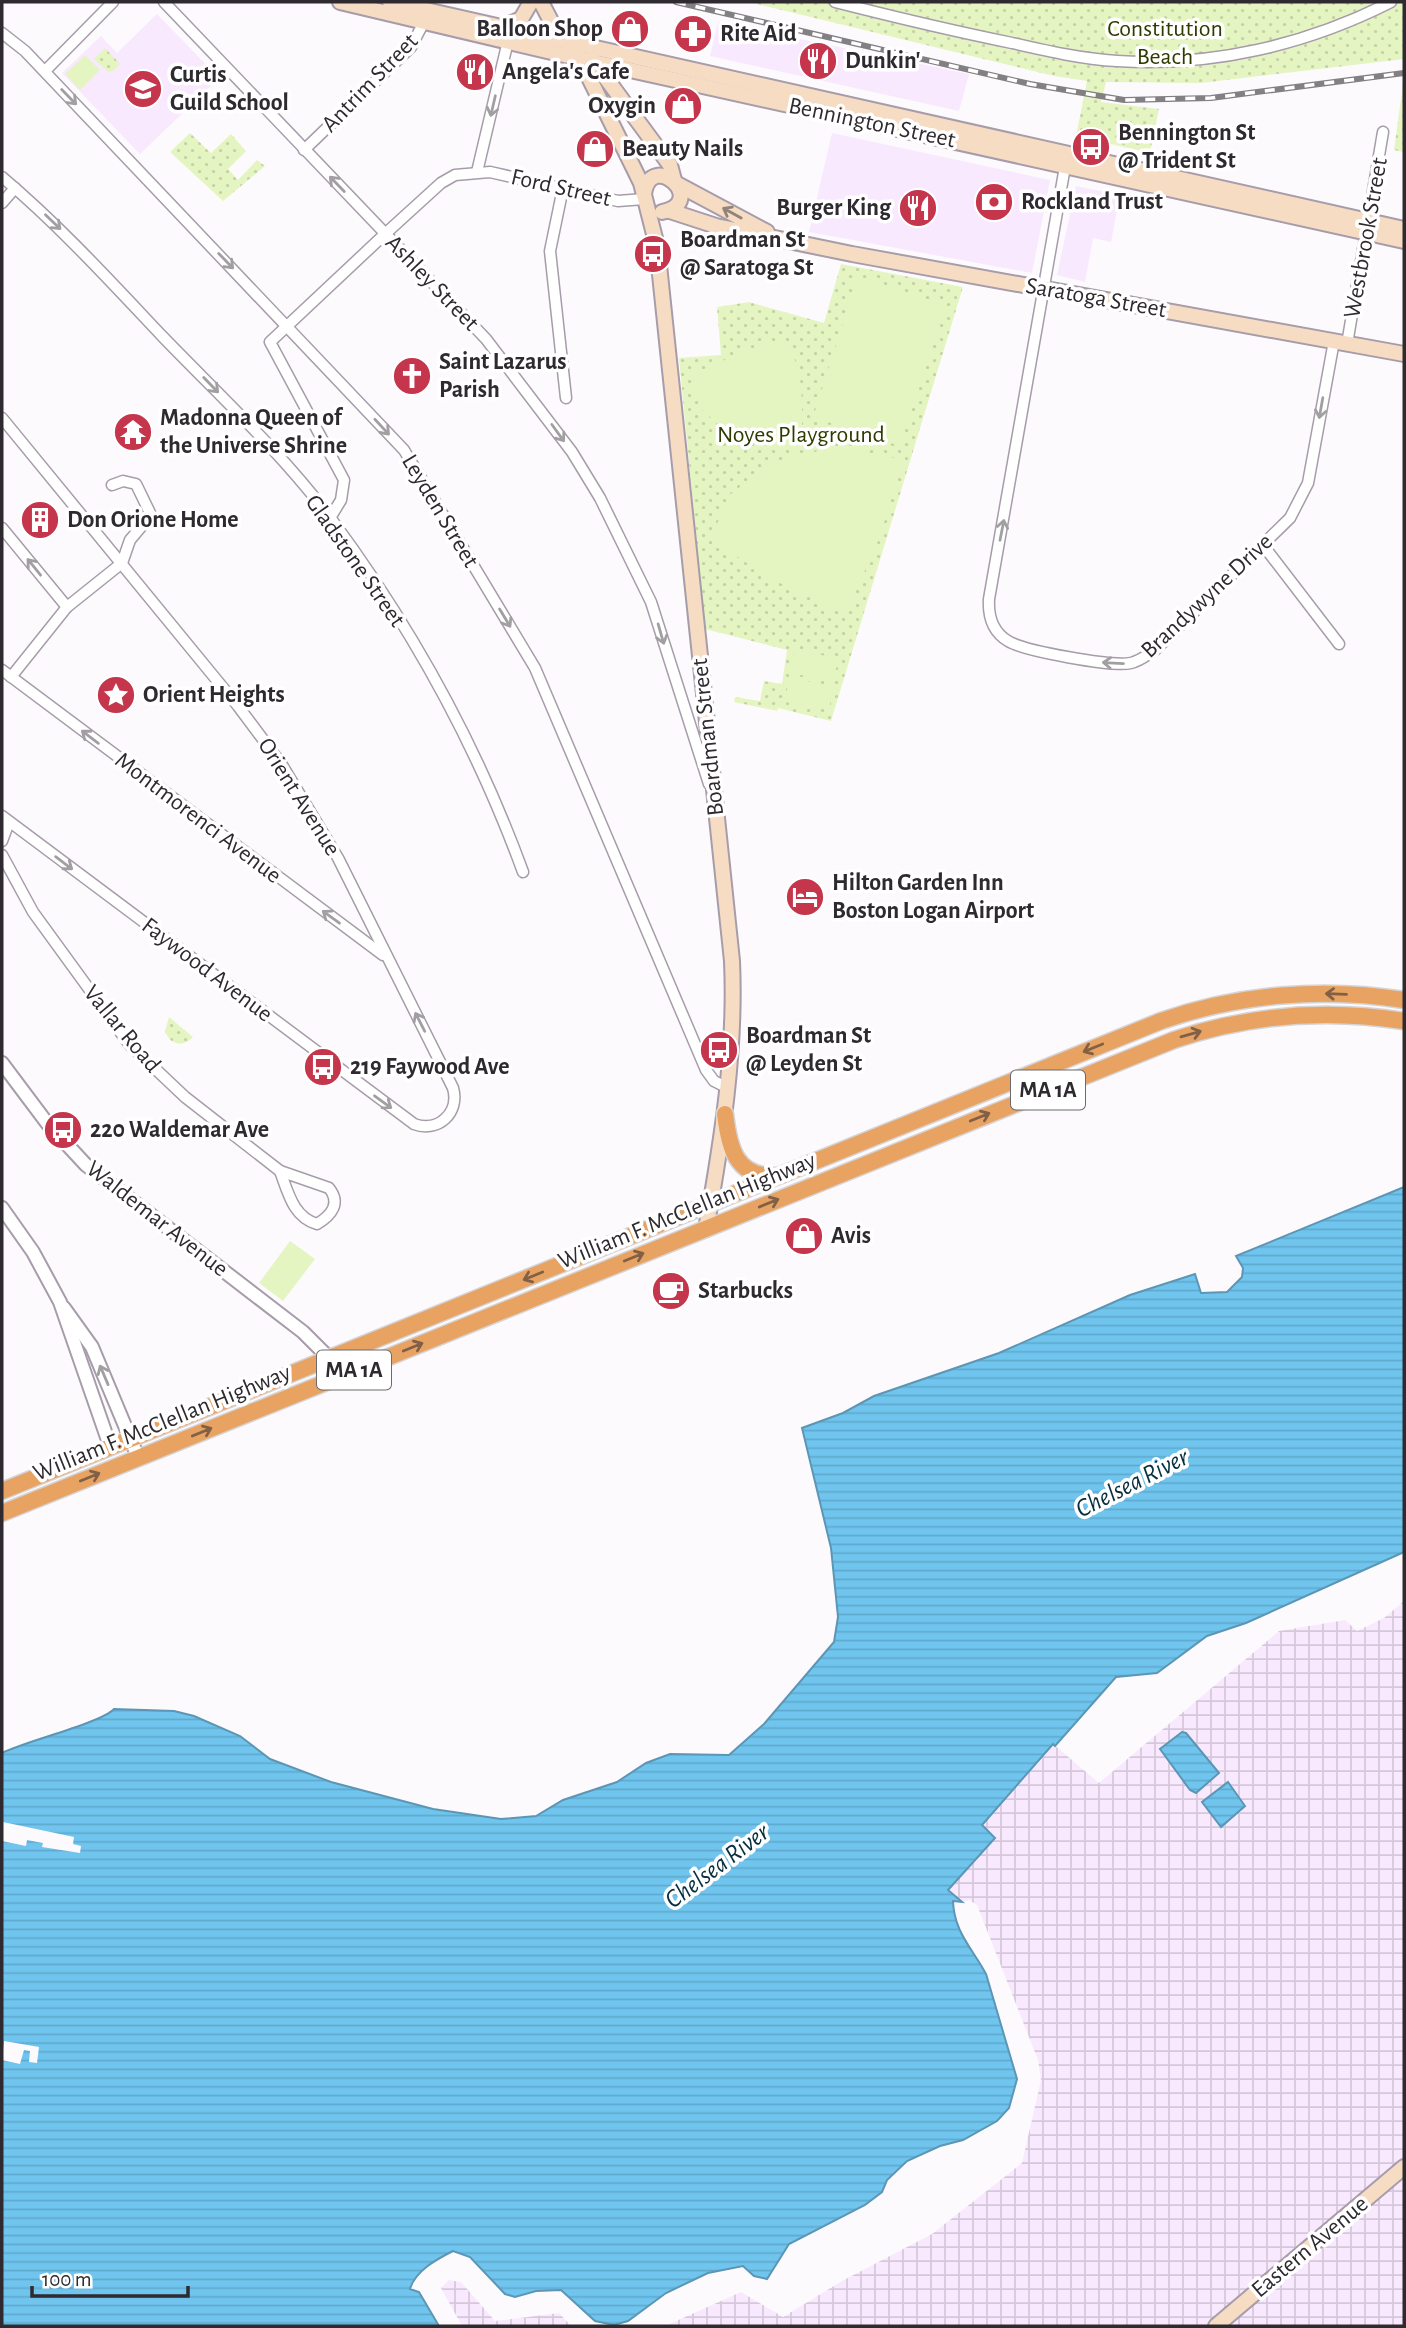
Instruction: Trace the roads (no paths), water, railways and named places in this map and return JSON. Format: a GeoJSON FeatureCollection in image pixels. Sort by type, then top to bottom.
{"type":"FeatureCollection","features":[{"type":"Feature","properties":{"kind":"highway","name":"William F. McClellan Highway"},"geometry":{"type":"LineString","coordinates":[[2,1491],[1144,1028],[1196,1011],[1249,999],[1305,994],[1353,994],[1404,1000]]}},
{"type":"Feature","properties":{"kind":"highway","name":"William F. McClellan Highway"},"geometry":{"type":"LineString","coordinates":[[2,1513],[1191,1034],[1247,1021],[1293,1016],[1350,1015],[1404,1021]]}},
{"type":"Feature","properties":{"kind":"highway"},"geometry":{"type":"LineString","coordinates":[[725,1114],[732,1148],[741,1167],[755,1175],[782,1175]]}},
{"type":"Feature","properties":{"kind":"main road","name":"Bennington Street"},"geometry":{"type":"LineString","coordinates":[[344,2],[426,16],[583,55],[882,118],[1369,227],[1404,241]]}},
{"type":"Feature","properties":{"kind":"main road","name":"Bennington Street"},"geometry":{"type":"LineString","coordinates":[[390,2],[426,16]]}},
{"type":"Feature","properties":{"kind":"main road"},"geometry":{"type":"LineString","coordinates":[[505,35],[519,22],[531,2]]}},
{"type":"Feature","properties":{"kind":"main road"},"geometry":{"type":"LineString","coordinates":[[541,2],[554,25],[583,55],[670,165],[680,198],[668,211],[658,212],[645,200],[639,178],[583,55]]}},
{"type":"Feature","properties":{"kind":"main road","name":"Bennington Street"},"geometry":{"type":"LineString","coordinates":[[583,55],[882,118]]}},
{"type":"Feature","properties":{"kind":"main road"},"geometry":{"type":"LineString","coordinates":[[645,200],[645,186],[654,178],[662,176],[675,182]]}},
{"type":"Feature","properties":{"kind":"main road","name":"Saratoga Street"},"geometry":{"type":"LineString","coordinates":[[675,182],[788,241]]}},
{"type":"Feature","properties":{"kind":"main road","name":"Boardman Street"},"geometry":{"type":"LineString","coordinates":[[645,200],[657,246],[732,961],[733,1011],[728,1088],[706,1229]]}},
{"type":"Feature","properties":{"kind":"main road","name":"Saratoga Street"},"geometry":{"type":"LineString","coordinates":[[668,211],[716,226],[788,241],[1404,354]]}},
{"type":"Feature","properties":{"kind":"main road","name":"Boardman Street"},"geometry":{"type":"LineString","coordinates":[[657,246],[668,211]]}},
{"type":"Feature","properties":{"kind":"main road","name":"Bennington Street"},"geometry":{"type":"LineString","coordinates":[[1369,227],[1404,229]]}},
{"type":"Feature","properties":{"kind":"main road","name":"Eastern Avenue"},"geometry":{"type":"LineString","coordinates":[[1216,2326],[1404,2167]]}},
{"type":"Feature","properties":{"kind":"street"},"geometry":{"type":"LineString","coordinates":[[45,71],[113,2]]}},
{"type":"Feature","properties":{"kind":"street","name":"Ashley Street"},"geometry":{"type":"LineString","coordinates":[[164,2],[486,339],[572,452],[600,498],[651,601],[715,801]]}},
{"type":"Feature","properties":{"kind":"street"},"geometry":{"type":"LineString","coordinates":[[835,2],[956,32],[1117,61],[1196,60],[1238,54],[1303,39],[1391,2]]}},
{"type":"Feature","properties":{"kind":"street","name":"Antrim Street"},"geometry":{"type":"LineString","coordinates":[[304,150],[411,47],[426,16]]}},
{"type":"Feature","properties":{"kind":"street","name":"Leyden Street"},"geometry":{"type":"LineString","coordinates":[[2,33],[45,71],[404,450],[535,668],[706,1070],[714,1081],[728,1088]]}},
{"type":"Feature","properties":{"kind":"street"},"geometry":{"type":"LineString","coordinates":[[330,518],[341,500],[344,480],[270,342],[441,183],[465,172],[477,172],[505,35]]}},
{"type":"Feature","properties":{"kind":"street","name":"Westbrook Street"},"geometry":{"type":"LineString","coordinates":[[1341,342],[1369,227],[1383,132]]}},
{"type":"Feature","properties":{"kind":"street","name":"Brandywyne Drive"},"geometry":{"type":"LineString","coordinates":[[1066,159],[989,599],[988,613],[993,626],[1006,640],[1108,664],[1130,663],[1155,650],[1290,519],[1304,496],[1341,342]]}},
{"type":"Feature","properties":{"kind":"street","name":"Ford Street"},"geometry":{"type":"LineString","coordinates":[[477,172],[622,202],[645,200]]}},
{"type":"Feature","properties":{"kind":"street","name":"Gladstone Street"},"geometry":{"type":"LineString","coordinates":[[2,177],[50,218],[100,268],[226,400],[330,518],[386,599],[468,736],[523,872]]}},
{"type":"Feature","properties":{"kind":"street"},"geometry":{"type":"LineString","coordinates":[[2,203],[15,188]]}},
{"type":"Feature","properties":{"kind":"street"},"geometry":{"type":"LineString","coordinates":[[563,188],[550,251],[566,398]]}},
{"type":"Feature","properties":{"kind":"street","name":"Orient Avenue"},"geometry":{"type":"LineString","coordinates":[[2,418],[122,563],[282,765],[333,849],[455,1093],[453,1106],[442,1121],[427,1126],[414,1124]]}},
{"type":"Feature","properties":{"kind":"street"},"geometry":{"type":"LineString","coordinates":[[11,677],[66,607],[122,563],[130,540],[151,515],[136,484],[123,481],[112,485]]}},
{"type":"Feature","properties":{"kind":"street"},"geometry":{"type":"LineString","coordinates":[[2,528],[66,607]]}},
{"type":"Feature","properties":{"kind":"street"},"geometry":{"type":"LineString","coordinates":[[1263,545],[1339,644]]}},
{"type":"Feature","properties":{"kind":"street","name":"Montmorenci Avenue"},"geometry":{"type":"LineString","coordinates":[[2,670],[386,957]]}},
{"type":"Feature","properties":{"kind":"street"},"geometry":{"type":"LineString","coordinates":[[689,724],[708,727]]}},
{"type":"Feature","properties":{"kind":"street"},"geometry":{"type":"LineString","coordinates":[[2,841],[6,819]]}},
{"type":"Feature","properties":{"kind":"street","name":"Faywood Avenue"},"geometry":{"type":"LineString","coordinates":[[6,819],[414,1124]]}},
{"type":"Feature","properties":{"kind":"street","name":"Vallar Road"},"geometry":{"type":"LineString","coordinates":[[2,855],[12,878],[33,912],[128,1044],[185,1097],[280,1171],[329,1188],[335,1199],[334,1209],[317,1224],[306,1220],[298,1213],[280,1171]]}},
{"type":"Feature","properties":{"kind":"street","name":"Waldemar Avenue"},"geometry":{"type":"LineString","coordinates":[[2,1063],[47,1123],[86,1165],[303,1332],[329,1358]]}},
{"type":"Feature","properties":{"kind":"street"},"geometry":{"type":"LineString","coordinates":[[2,1208],[33,1252],[60,1302],[92,1347],[138,1457]]}},
{"type":"Feature","properties":{"kind":"street"},"geometry":{"type":"LineString","coordinates":[[60,1302],[110,1446]]}},
{"type":"Feature","properties":{"kind":"water","name":"Chelsea River"},"geometry":{"type":"Polygon","coordinates":[[[1404,1187],[1404,1552],[1246,1623],[1207,1636],[1157,1673],[1116,1677],[982,1825],[995,1838],[948,1890],[962,1902],[953,1901],[957,1922],[986,1974],[1017,2079],[1009,2108],[997,2121],[963,2140],[940,2146],[907,2161],[887,2180],[882,2192],[865,2205],[789,2244],[767,2279],[754,2276],[743,2266],[708,2273],[666,2293],[628,2321],[614,2325],[595,2321],[561,2290],[536,2291],[515,2297],[505,2294],[470,2257],[453,2251],[422,2271],[410,2289],[419,2292],[439,2326],[2,2326],[2,1753],[94,1720],[114,1709],[174,1711],[194,1716],[240,1736],[270,1759],[331,1782],[433,1809],[501,1819],[536,1816],[563,1800],[617,1782],[646,1763],[670,1754],[729,1755],[764,1724],[834,1642],[838,1617],[831,1548],[802,1428],[843,1413],[874,1396],[999,1353],[1130,1295],[1195,1274],[1201,1293],[1227,1292],[1242,1277],[1243,1268],[1236,1256],[1404,1187]]]}},
{"type":"Feature","properties":{"kind":"water"},"geometry":{"type":"Polygon","coordinates":[[[1182,1732],[1186,1733],[1219,1773],[1196,1793],[1190,1790],[1160,1749],[1182,1732]]]}},
{"type":"Feature","properties":{"kind":"water"},"geometry":{"type":"Polygon","coordinates":[[[1228,1782],[1245,1806],[1221,1827],[1202,1802],[1228,1782]]]}},
{"type":"Feature","properties":{"kind":"railway"},"geometry":{"type":"LineString","coordinates":[[676,2],[1030,84],[1124,100],[1211,98],[1404,73]]}},
{"type":"Feature","properties":{"kind":"place","name":"Balloon Shop"},"geometry":{"type":"Point","coordinates":[630,29]}},
{"type":"Feature","properties":{"kind":"place","name":"Rite Aid"},"geometry":{"type":"Point","coordinates":[693,34]}},
{"type":"Feature","properties":{"kind":"place","name":"Dunkin'"},"geometry":{"type":"Point","coordinates":[818,61]}},
{"type":"Feature","properties":{"kind":"place","name":"Angela's Cafe"},"geometry":{"type":"Point","coordinates":[475,72]}},
{"type":"Feature","properties":{"kind":"place","name":"Curtis Guild School"},"geometry":{"type":"Point","coordinates":[143,89]}},
{"type":"Feature","properties":{"kind":"place","name":"Oxygin"},"geometry":{"type":"Point","coordinates":[683,106]}},
{"type":"Feature","properties":{"kind":"place","name":"Bennington St @ Trident St"},"geometry":{"type":"Point","coordinates":[1091,147]}},
{"type":"Feature","properties":{"kind":"place","name":"Beauty Nails"},"geometry":{"type":"Point","coordinates":[595,149]}},
{"type":"Feature","properties":{"kind":"place","name":"Rockland Trust"},"geometry":{"type":"Point","coordinates":[994,202]}},
{"type":"Feature","properties":{"kind":"place","name":"Burger King"},"geometry":{"type":"Point","coordinates":[918,208]}},
{"type":"Feature","properties":{"kind":"place","name":"Boardman St @ Saratoga St"},"geometry":{"type":"Point","coordinates":[653,254]}},
{"type":"Feature","properties":{"kind":"place","name":"Saint Lazarus Parish"},"geometry":{"type":"Point","coordinates":[412,376]}},
{"type":"Feature","properties":{"kind":"place","name":"Madonna Queen of the Universe Shrine"},"geometry":{"type":"Point","coordinates":[133,432]}},
{"type":"Feature","properties":{"kind":"place","name":"Don Orione Home"},"geometry":{"type":"Point","coordinates":[40,520]}},
{"type":"Feature","properties":{"kind":"place","name":"Orient Heights"},"geometry":{"type":"Point","coordinates":[116,695]}},
{"type":"Feature","properties":{"kind":"place","name":"Hilton Garden Inn Boston Logan Airport"},"geometry":{"type":"Point","coordinates":[805,897]}},
{"type":"Feature","properties":{"kind":"place","name":"Boardman St @ Leyden St"},"geometry":{"type":"Point","coordinates":[719,1050]}},
{"type":"Feature","properties":{"kind":"place","name":"219 Faywood Ave"},"geometry":{"type":"Point","coordinates":[323,1067]}},
{"type":"Feature","properties":{"kind":"place","name":"220 Waldemar Ave"},"geometry":{"type":"Point","coordinates":[63,1130]}},
{"type":"Feature","properties":{"kind":"place","name":"Avis"},"geometry":{"type":"Point","coordinates":[804,1236]}},
{"type":"Feature","properties":{"kind":"place","name":"Starbucks"},"geometry":{"type":"Point","coordinates":[671,1291]}},
{"type":"Feature","properties":{"kind":"park label","name":"Constitution Beach"},"geometry":{"type":"Point","coordinates":[1165,43]}},
{"type":"Feature","properties":{"kind":"park label","name":"Noyes Playground"},"geometry":{"type":"Point","coordinates":[801,435]}}]}
